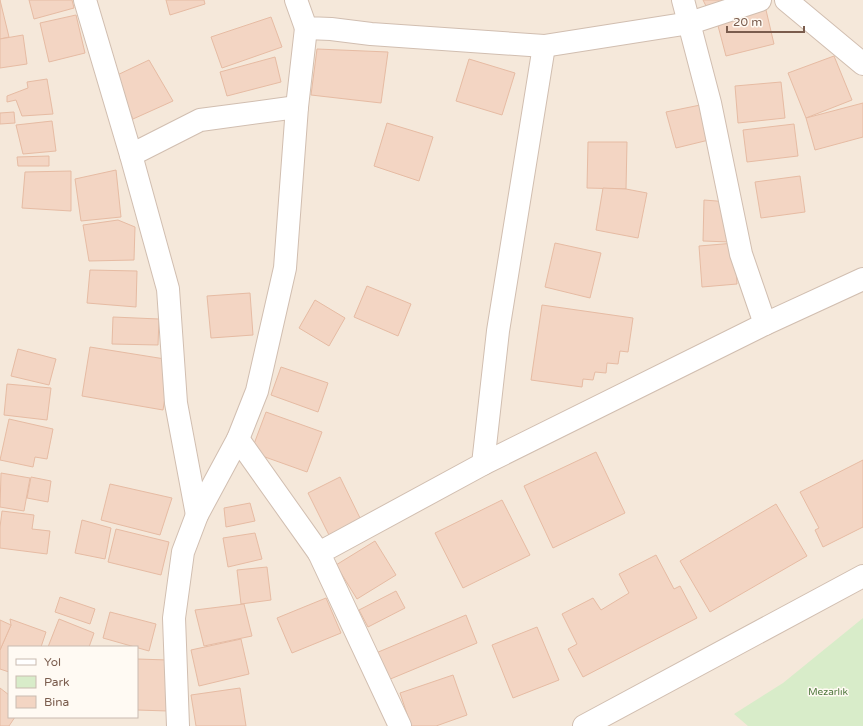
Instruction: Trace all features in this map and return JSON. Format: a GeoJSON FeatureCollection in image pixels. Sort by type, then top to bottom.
{"type":"FeatureCollection","features":[{"type":"Feature","properties":{"kind":"street"},"geometry":{"type":"LineString","coordinates":[[85,0],[168,289],[176,403],[197,515]]}},
{"type":"Feature","properties":{"kind":"street"},"geometry":{"type":"LineString","coordinates":[[178,726],[174,618],[183,552],[197,515],[238,439],[257,391],[285,268],[297,107],[306,28],[296,0]]}},
{"type":"Feature","properties":{"kind":"street"},"geometry":{"type":"LineString","coordinates":[[683,0],[710,103],[741,254],[765,324]]}},
{"type":"Feature","properties":{"kind":"street"},"geometry":{"type":"LineString","coordinates":[[306,28],[544,46],[690,23],[760,0]]}},
{"type":"Feature","properties":{"kind":"street"},"geometry":{"type":"LineString","coordinates":[[786,0],[863,64]]}},
{"type":"Feature","properties":{"kind":"street"},"geometry":{"type":"LineString","coordinates":[[483,464],[498,331],[544,46]]}},
{"type":"Feature","properties":{"kind":"street"},"geometry":{"type":"LineString","coordinates":[[131,156],[200,120],[297,107]]}},
{"type":"Feature","properties":{"kind":"street"},"geometry":{"type":"LineString","coordinates":[[319,553],[483,464],[765,324],[863,279]]}},
{"type":"Feature","properties":{"kind":"street"},"geometry":{"type":"LineString","coordinates":[[238,439],[319,553],[400,726]]}},
{"type":"Feature","properties":{"kind":"street"},"geometry":{"type":"LineString","coordinates":[[584,726],[863,576]]}},
{"type":"Feature","properties":{"kind":"shaded area"},"geometry":{"type":"Polygon","coordinates":[[[0,0],[863,0],[863,726],[0,726],[0,0]]]}},
{"type":"Feature","properties":{"kind":"green space","name":"Mezarlık"},"geometry":{"type":"Polygon","coordinates":[[[863,618],[863,726],[748,726],[734,714],[783,683],[863,618]]]}},
{"type":"Feature","properties":{"kind":"building"},"geometry":{"type":"Polygon","coordinates":[[[0,0],[9,37],[0,39],[0,0]]]}},
{"type":"Feature","properties":{"kind":"building"},"geometry":{"type":"Polygon","coordinates":[[[29,0],[72,0],[74,8],[34,19],[29,0]]]}},
{"type":"Feature","properties":{"kind":"building"},"geometry":{"type":"Polygon","coordinates":[[[166,0],[204,0],[205,4],[170,15],[166,0]]]}},
{"type":"Feature","properties":{"kind":"building"},"geometry":{"type":"Polygon","coordinates":[[[703,0],[733,0],[709,12],[703,0]]]}},
{"type":"Feature","properties":{"kind":"building"},"geometry":{"type":"Polygon","coordinates":[[[766,10],[774,44],[726,56],[717,22],[766,10]]]}},
{"type":"Feature","properties":{"kind":"building"},"geometry":{"type":"Polygon","coordinates":[[[76,15],[85,53],[49,62],[40,23],[76,15]]]}},
{"type":"Feature","properties":{"kind":"building"},"geometry":{"type":"Polygon","coordinates":[[[271,17],[282,47],[222,68],[211,37],[271,17]]]}},
{"type":"Feature","properties":{"kind":"building"},"geometry":{"type":"Polygon","coordinates":[[[23,35],[27,64],[0,68],[0,39],[23,35]]]}},
{"type":"Feature","properties":{"kind":"building"},"geometry":{"type":"Polygon","coordinates":[[[317,49],[388,52],[381,103],[311,95],[317,49]]]}},
{"type":"Feature","properties":{"kind":"building"},"geometry":{"type":"Polygon","coordinates":[[[834,56],[852,100],[806,118],[788,73],[834,56]]]}},
{"type":"Feature","properties":{"kind":"building"},"geometry":{"type":"Polygon","coordinates":[[[275,57],[281,82],[227,96],[220,72],[275,57]]]}},
{"type":"Feature","properties":{"kind":"building"},"geometry":{"type":"Polygon","coordinates":[[[469,59],[515,73],[502,115],[456,101],[469,59]]]}},
{"type":"Feature","properties":{"kind":"building"},"geometry":{"type":"Polygon","coordinates":[[[149,60],[173,101],[133,119],[113,77],[149,60]]]}},
{"type":"Feature","properties":{"kind":"building"},"geometry":{"type":"Polygon","coordinates":[[[47,79],[53,114],[22,116],[16,100],[7,102],[7,96],[28,88],[27,82],[47,79]]]}},
{"type":"Feature","properties":{"kind":"building"},"geometry":{"type":"Polygon","coordinates":[[[781,82],[785,118],[738,123],[735,86],[781,82]]]}},
{"type":"Feature","properties":{"kind":"building"},"geometry":{"type":"Polygon","coordinates":[[[710,103],[717,138],[676,148],[666,112],[710,103]]]}},
{"type":"Feature","properties":{"kind":"building"},"geometry":{"type":"Polygon","coordinates":[[[863,103],[863,137],[815,150],[806,118],[863,103]]]}},
{"type":"Feature","properties":{"kind":"building"},"geometry":{"type":"Polygon","coordinates":[[[14,112],[15,123],[0,124],[0,113],[14,112]]]}},
{"type":"Feature","properties":{"kind":"building"},"geometry":{"type":"Polygon","coordinates":[[[52,121],[56,151],[23,154],[16,125],[52,121]]]}},
{"type":"Feature","properties":{"kind":"building"},"geometry":{"type":"Polygon","coordinates":[[[387,123],[433,137],[419,181],[374,166],[387,123]]]}},
{"type":"Feature","properties":{"kind":"building"},"geometry":{"type":"Polygon","coordinates":[[[794,124],[798,156],[747,162],[743,130],[794,124]]]}},
{"type":"Feature","properties":{"kind":"building"},"geometry":{"type":"Polygon","coordinates":[[[588,142],[627,142],[626,189],[587,188],[588,142]]]}},
{"type":"Feature","properties":{"kind":"building"},"geometry":{"type":"Polygon","coordinates":[[[49,156],[49,166],[18,166],[17,157],[49,156]]]}},
{"type":"Feature","properties":{"kind":"building"},"geometry":{"type":"Polygon","coordinates":[[[116,170],[121,217],[81,221],[75,179],[116,170]]]}},
{"type":"Feature","properties":{"kind":"building"},"geometry":{"type":"Polygon","coordinates":[[[71,171],[71,211],[22,208],[25,172],[71,171]]]}},
{"type":"Feature","properties":{"kind":"building"},"geometry":{"type":"Polygon","coordinates":[[[800,176],[805,212],[761,218],[755,182],[800,176]]]}},
{"type":"Feature","properties":{"kind":"building"},"geometry":{"type":"Polygon","coordinates":[[[603,188],[626,189],[647,193],[638,238],[596,230],[603,188]]]}},
{"type":"Feature","properties":{"kind":"building"},"geometry":{"type":"Polygon","coordinates":[[[704,200],[729,202],[730,242],[703,241],[704,200]]]}},
{"type":"Feature","properties":{"kind":"building"},"geometry":{"type":"Polygon","coordinates":[[[118,220],[135,227],[134,260],[89,261],[83,225],[118,220]]]}},
{"type":"Feature","properties":{"kind":"building"},"geometry":{"type":"Polygon","coordinates":[[[555,243],[601,253],[590,298],[545,287],[555,243]]]}},
{"type":"Feature","properties":{"kind":"building"},"geometry":{"type":"Polygon","coordinates":[[[735,243],[737,284],[702,287],[699,246],[735,243]]]}},
{"type":"Feature","properties":{"kind":"building"},"geometry":{"type":"Polygon","coordinates":[[[90,270],[137,271],[136,307],[87,303],[90,270]]]}},
{"type":"Feature","properties":{"kind":"building"},"geometry":{"type":"Polygon","coordinates":[[[367,286],[411,304],[398,336],[354,317],[367,286]]]}},
{"type":"Feature","properties":{"kind":"building"},"geometry":{"type":"Polygon","coordinates":[[[250,293],[253,335],[211,338],[207,296],[250,293]]]}},
{"type":"Feature","properties":{"kind":"building"},"geometry":{"type":"Polygon","coordinates":[[[315,300],[345,318],[329,346],[299,328],[315,300]]]}},
{"type":"Feature","properties":{"kind":"building"},"geometry":{"type":"Polygon","coordinates":[[[542,305],[633,318],[628,352],[620,351],[618,364],[607,363],[606,373],[595,372],[593,380],[583,379],[582,387],[531,380],[542,305]]]}},
{"type":"Feature","properties":{"kind":"building"},"geometry":{"type":"Polygon","coordinates":[[[113,317],[159,319],[158,345],[112,344],[113,317]]]}},
{"type":"Feature","properties":{"kind":"building"},"geometry":{"type":"Polygon","coordinates":[[[90,347],[171,360],[163,410],[82,396],[90,347]]]}},
{"type":"Feature","properties":{"kind":"building"},"geometry":{"type":"Polygon","coordinates":[[[18,349],[56,359],[49,385],[11,376],[18,349]]]}},
{"type":"Feature","properties":{"kind":"building"},"geometry":{"type":"Polygon","coordinates":[[[281,367],[328,383],[318,412],[271,395],[281,367]]]}},
{"type":"Feature","properties":{"kind":"building"},"geometry":{"type":"Polygon","coordinates":[[[7,384],[51,388],[47,420],[4,415],[7,384]]]}},
{"type":"Feature","properties":{"kind":"building"},"geometry":{"type":"Polygon","coordinates":[[[266,412],[322,432],[307,472],[251,452],[266,412]]]}},
{"type":"Feature","properties":{"kind":"building"},"geometry":{"type":"Polygon","coordinates":[[[9,419],[53,429],[47,459],[35,457],[33,467],[0,460],[9,419]]]}},
{"type":"Feature","properties":{"kind":"building"},"geometry":{"type":"Polygon","coordinates":[[[596,452],[625,513],[553,548],[524,486],[596,452]]]}},
{"type":"Feature","properties":{"kind":"building"},"geometry":{"type":"Polygon","coordinates":[[[863,460],[863,527],[823,547],[815,530],[819,528],[800,492],[863,460]]]}},
{"type":"Feature","properties":{"kind":"building"},"geometry":{"type":"Polygon","coordinates":[[[1,473],[30,478],[24,511],[0,507],[1,473]]]}},
{"type":"Feature","properties":{"kind":"building"},"geometry":{"type":"Polygon","coordinates":[[[31,477],[51,481],[48,502],[27,498],[31,477]]]}},
{"type":"Feature","properties":{"kind":"building"},"geometry":{"type":"Polygon","coordinates":[[[340,477],[361,520],[329,535],[308,493],[340,477]]]}},
{"type":"Feature","properties":{"kind":"building"},"geometry":{"type":"Polygon","coordinates":[[[110,484],[172,498],[160,535],[101,520],[110,484]]]}},
{"type":"Feature","properties":{"kind":"building"},"geometry":{"type":"Polygon","coordinates":[[[502,500],[530,555],[463,588],[435,533],[502,500]]]}},
{"type":"Feature","properties":{"kind":"building"},"geometry":{"type":"Polygon","coordinates":[[[250,503],[255,521],[226,527],[224,508],[250,503]]]}},
{"type":"Feature","properties":{"kind":"building"},"geometry":{"type":"Polygon","coordinates":[[[776,504],[807,556],[710,612],[680,561],[776,504]]]}},
{"type":"Feature","properties":{"kind":"building"},"geometry":{"type":"Polygon","coordinates":[[[2,511],[34,515],[32,529],[50,531],[47,554],[0,548],[2,511]]]}},
{"type":"Feature","properties":{"kind":"building"},"geometry":{"type":"Polygon","coordinates":[[[82,520],[111,528],[105,559],[75,553],[82,520]]]}},
{"type":"Feature","properties":{"kind":"building"},"geometry":{"type":"Polygon","coordinates":[[[116,529],[169,542],[161,575],[108,562],[116,529]]]}},
{"type":"Feature","properties":{"kind":"building"},"geometry":{"type":"Polygon","coordinates":[[[255,533],[262,559],[228,567],[223,538],[255,533]]]}},
{"type":"Feature","properties":{"kind":"building"},"geometry":{"type":"Polygon","coordinates":[[[375,541],[396,575],[357,599],[336,565],[375,541]]]}},
{"type":"Feature","properties":{"kind":"building"},"geometry":{"type":"Polygon","coordinates":[[[656,555],[674,589],[680,586],[697,618],[583,677],[568,649],[577,644],[562,614],[593,598],[601,610],[629,593],[619,574],[656,555]]]}},
{"type":"Feature","properties":{"kind":"building"},"geometry":{"type":"Polygon","coordinates":[[[267,567],[271,600],[241,604],[237,570],[267,567]]]}},
{"type":"Feature","properties":{"kind":"building"},"geometry":{"type":"Polygon","coordinates":[[[396,591],[405,608],[368,627],[359,610],[396,591]]]}},
{"type":"Feature","properties":{"kind":"building"},"geometry":{"type":"Polygon","coordinates":[[[60,597],[95,609],[90,624],[55,612],[60,597]]]}},
{"type":"Feature","properties":{"kind":"building"},"geometry":{"type":"Polygon","coordinates":[[[326,598],[341,633],[292,653],[277,618],[326,598]]]}},
{"type":"Feature","properties":{"kind":"building"},"geometry":{"type":"Polygon","coordinates":[[[244,604],[252,636],[204,646],[195,610],[244,604]]]}},
{"type":"Feature","properties":{"kind":"building"},"geometry":{"type":"Polygon","coordinates":[[[110,612],[156,624],[149,651],[138,648],[138,646],[131,646],[103,638],[110,612]]]}},
{"type":"Feature","properties":{"kind":"building"},"geometry":{"type":"Polygon","coordinates":[[[466,615],[477,643],[388,680],[376,653],[466,615]]]}},
{"type":"Feature","properties":{"kind":"building"},"geometry":{"type":"Polygon","coordinates":[[[10,619],[46,632],[41,646],[8,646],[8,672],[0,669],[0,650],[11,625],[10,619]]]}},
{"type":"Feature","properties":{"kind":"building"},"geometry":{"type":"Polygon","coordinates":[[[59,619],[94,633],[89,646],[48,646],[59,619]]]}},
{"type":"Feature","properties":{"kind":"building"},"geometry":{"type":"Polygon","coordinates":[[[0,620],[11,625],[0,650],[0,620]]]}},
{"type":"Feature","properties":{"kind":"building"},"geometry":{"type":"Polygon","coordinates":[[[537,627],[559,680],[513,698],[492,645],[537,627]]]}},
{"type":"Feature","properties":{"kind":"building"},"geometry":{"type":"Polygon","coordinates":[[[241,639],[249,674],[199,686],[191,650],[241,639]]]}},
{"type":"Feature","properties":{"kind":"building"},"geometry":{"type":"Polygon","coordinates":[[[138,659],[168,660],[168,711],[138,710],[138,659]]]}},
{"type":"Feature","properties":{"kind":"building"},"geometry":{"type":"Polygon","coordinates":[[[453,675],[467,715],[436,726],[411,726],[400,693],[453,675]]]}},
{"type":"Feature","properties":{"kind":"building"},"geometry":{"type":"Polygon","coordinates":[[[0,688],[8,694],[8,718],[14,718],[9,726],[0,726],[0,688]]]}},
{"type":"Feature","properties":{"kind":"building"},"geometry":{"type":"Polygon","coordinates":[[[240,688],[246,726],[196,726],[191,695],[240,688]]]}}]}
